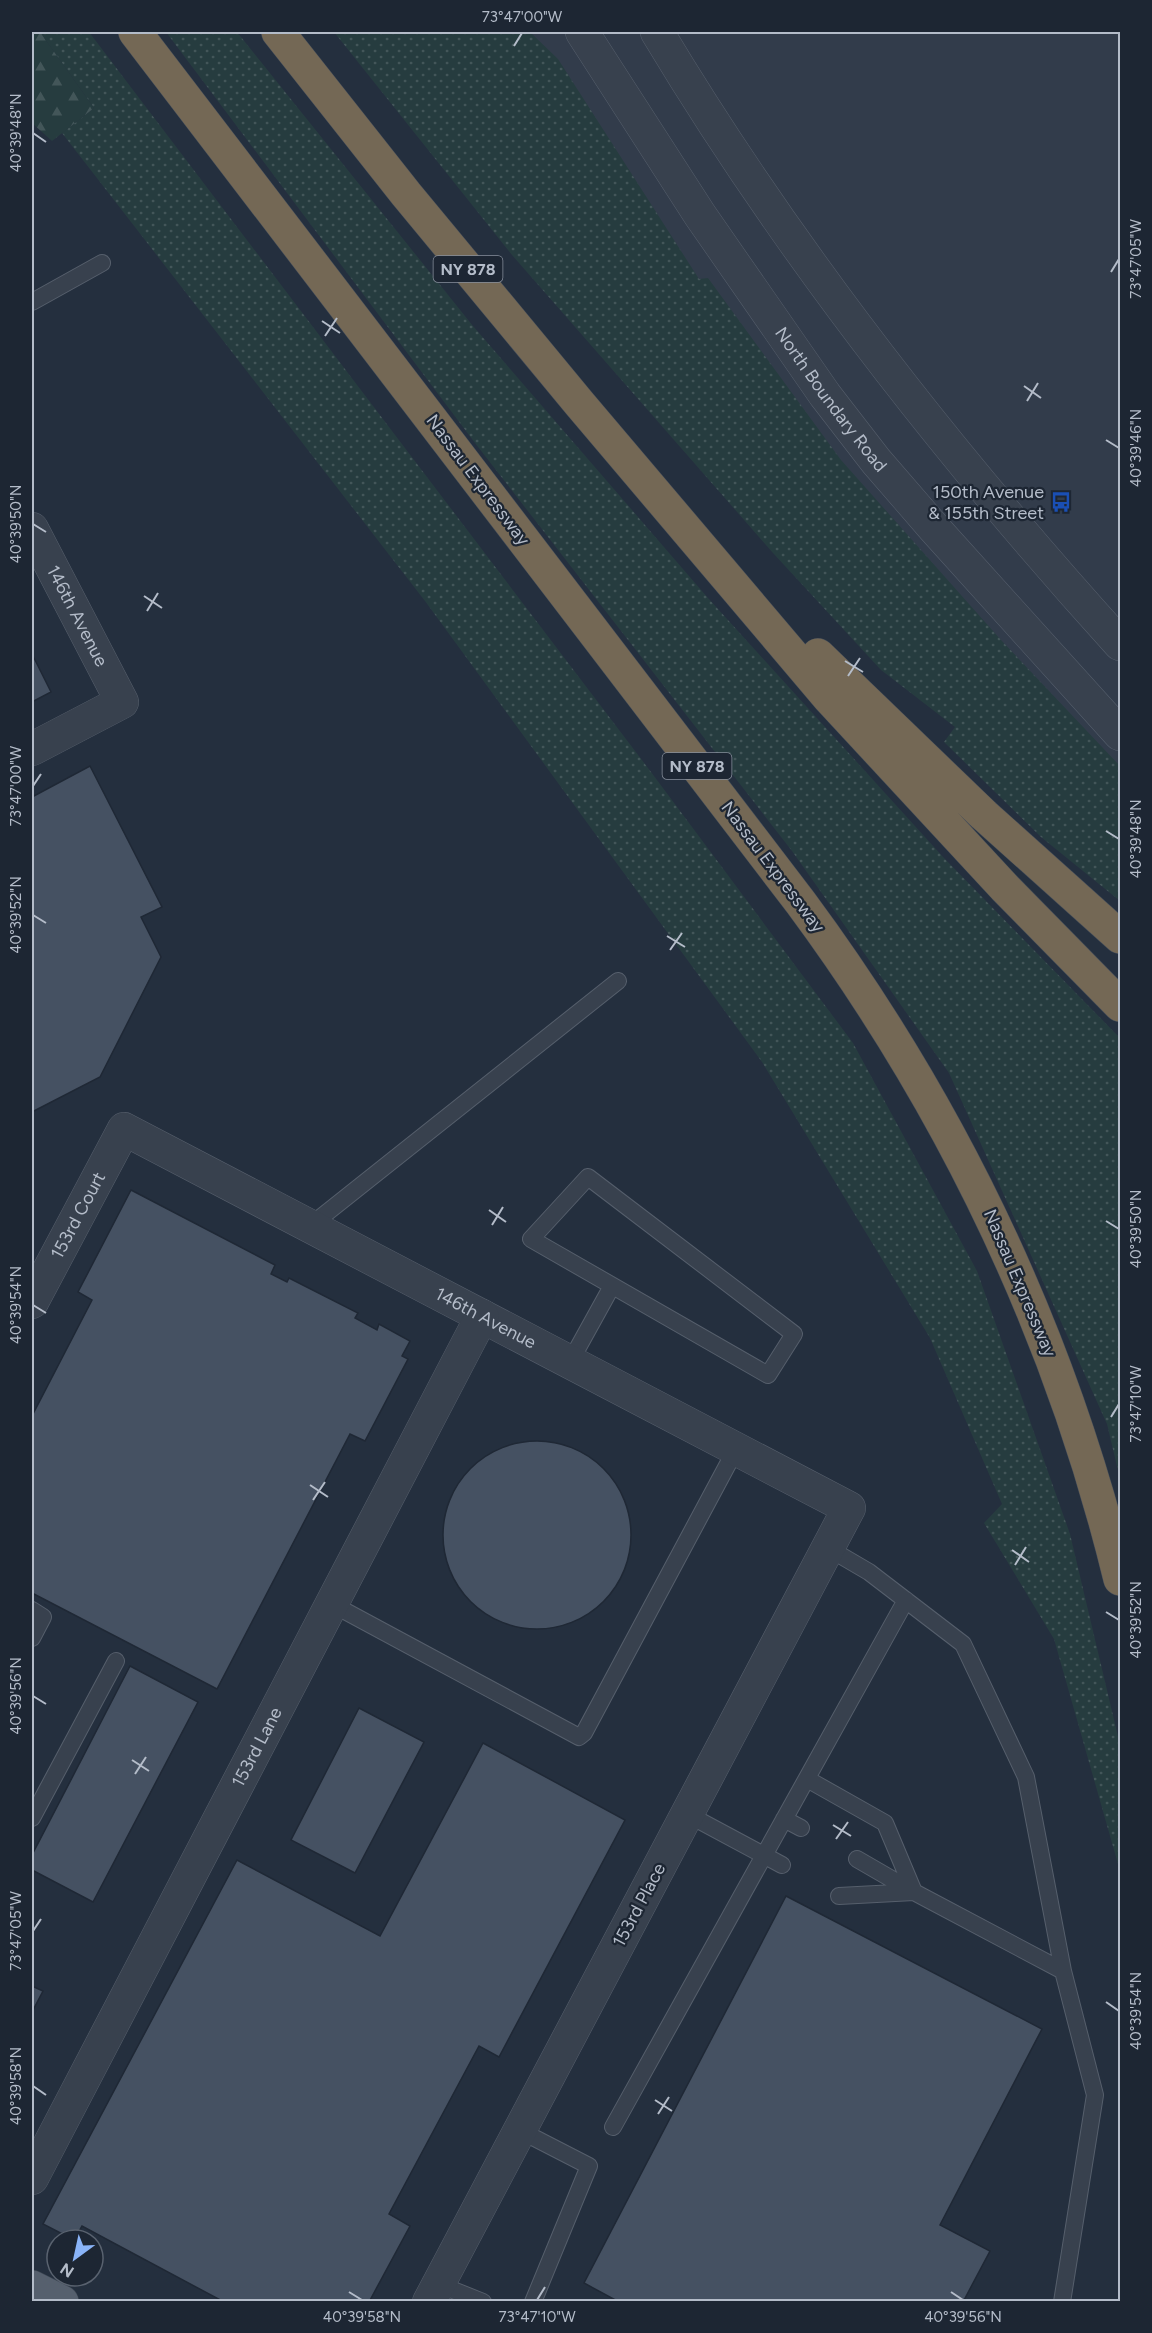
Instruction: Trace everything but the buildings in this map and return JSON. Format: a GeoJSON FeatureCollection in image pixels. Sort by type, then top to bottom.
{"type":"FeatureCollection","features":[{"type":"Feature","properties":{"kind":"highway","name":"Nassau Expressway"},"geometry":{"type":"LineString","coordinates":[[135,32],[782,878],[875,1008],[967,1165],[1027,1292],[1072,1412],[1120,1579]]}},
{"type":"Feature","properties":{"kind":"highway","name":"NY 878"},"geometry":{"type":"LineString","coordinates":[[278,32],[406,194],[579,403],[866,739],[1005,888],[1120,1005]]}},
{"type":"Feature","properties":{"kind":"highway"},"geometry":{"type":"LineString","coordinates":[[664,501],[892,728],[984,815],[1120,937]]}},
{"type":"Feature","properties":{"kind":"main road"},"geometry":{"type":"LineString","coordinates":[[32,2287],[62,2301]]}},
{"type":"Feature","properties":{"kind":"street","name":"North Boundary Road"},"geometry":{"type":"LineString","coordinates":[[582,32],[700,214],[876,461],[992,595],[1120,734]]}},
{"type":"Feature","properties":{"kind":"street"},"geometry":{"type":"LineString","coordinates":[[657,32],[691,88],[769,203],[890,373],[1034,548],[1120,644]]}},
{"type":"Feature","properties":{"kind":"street","name":"146th Avenue"},"geometry":{"type":"LineString","coordinates":[[32,530],[122,702],[32,749]]}},
{"type":"Feature","properties":{"kind":"street","name":"146th Avenue"},"geometry":{"type":"LineString","coordinates":[[124,1129],[849,1508]]}},
{"type":"Feature","properties":{"kind":"street","name":"153rd Court"},"geometry":{"type":"LineString","coordinates":[[32,1302],[124,1129]]}},
{"type":"Feature","properties":{"kind":"street","name":"153rd Lane"},"geometry":{"type":"LineString","coordinates":[[32,2178],[482,1316]]}},
{"type":"Feature","properties":{"kind":"street","name":"153rd Place"},"geometry":{"type":"LineString","coordinates":[[433,2293],[849,1508]]}},
{"type":"Feature","properties":{"kind":"lane"},"geometry":{"type":"LineString","coordinates":[[32,302],[102,263]]}},
{"type":"Feature","properties":{"kind":"lane"},"geometry":{"type":"LineString","coordinates":[[310,1226],[618,981]]}},
{"type":"Feature","properties":{"kind":"lane"},"geometry":{"type":"LineString","coordinates":[[588,1177],[794,1334],[768,1375],[612,1286],[531,1239],[588,1177]]}},
{"type":"Feature","properties":{"kind":"lane"},"geometry":{"type":"LineString","coordinates":[[570,1362],[612,1286]]}},
{"type":"Feature","properties":{"kind":"lane"},"geometry":{"type":"LineString","coordinates":[[332,1604],[579,1737],[590,1723],[736,1449]]}},
{"type":"Feature","properties":{"kind":"lane"},"geometry":{"type":"LineString","coordinates":[[828,1548],[869,1572],[963,1644],[1026,1777],[1063,1971],[1095,2095],[1062,2301]]}},
{"type":"Feature","properties":{"kind":"lane"},"geometry":{"type":"LineString","coordinates":[[613,2127],[906,1600]]}},
{"type":"Feature","properties":{"kind":"lane"},"geometry":{"type":"LineString","coordinates":[[32,1610],[44,1617],[32,1638]]}},
{"type":"Feature","properties":{"kind":"lane"},"geometry":{"type":"LineString","coordinates":[[32,1818],[116,1661]]}},
{"type":"Feature","properties":{"kind":"lane"},"geometry":{"type":"LineString","coordinates":[[807,1779],[885,1823],[914,1892]]}},
{"type":"Feature","properties":{"kind":"lane"},"geometry":{"type":"LineString","coordinates":[[687,1814],[782,1865]]}},
{"type":"Feature","properties":{"kind":"lane"},"geometry":{"type":"LineString","coordinates":[[784,1819],[801,1828]]}},
{"type":"Feature","properties":{"kind":"lane"},"geometry":{"type":"LineString","coordinates":[[857,1859],[1063,1971]]}},
{"type":"Feature","properties":{"kind":"lane"},"geometry":{"type":"LineString","coordinates":[[839,1896],[914,1892]]}},
{"type":"Feature","properties":{"kind":"lane"},"geometry":{"type":"LineString","coordinates":[[519,2130],[590,2166],[533,2301]]}},
{"type":"Feature","properties":{"kind":"lane"},"geometry":{"type":"LineString","coordinates":[[433,2293],[483,2301]]}},
{"type":"Feature","properties":{"kind":"shaded area"},"geometry":{"type":"Polygon","coordinates":[[[395,32],[1120,32],[1120,845],[395,32]]]}},
{"type":"Feature","properties":{"kind":"green space"},"geometry":{"type":"Polygon","coordinates":[[[32,32],[40,32],[94,108],[52,141],[32,123],[32,32]]]}},
{"type":"Feature","properties":{"kind":"green space"},"geometry":{"type":"Polygon","coordinates":[[[40,32],[89,32],[648,768],[853,1043],[977,1271],[1070,1534],[1120,1745],[1120,1871],[1054,1639],[984,1523],[1002,1504],[930,1338],[762,1062],[425,601],[62,133],[94,108],[40,32]]]}},
{"type":"Feature","properties":{"kind":"green space"},"geometry":{"type":"Polygon","coordinates":[[[166,32],[237,32],[473,326],[708,598],[944,858],[1120,1038],[1120,1479],[1107,1424],[949,1073],[792,851],[475,443],[166,32]]]}},
{"type":"Feature","properties":{"kind":"green space"},"geometry":{"type":"Polygon","coordinates":[[[334,32],[530,32],[558,59],[699,279],[708,278],[841,460],[1001,640],[1120,766],[1120,901],[1041,837],[944,742],[955,727],[881,670],[773,553],[512,255],[334,32]]]}},
{"type":"Feature","properties":{"kind":"place","name":"150th Avenue & 155th Street"},"geometry":{"type":"Point","coordinates":[1061,502]}}]}
